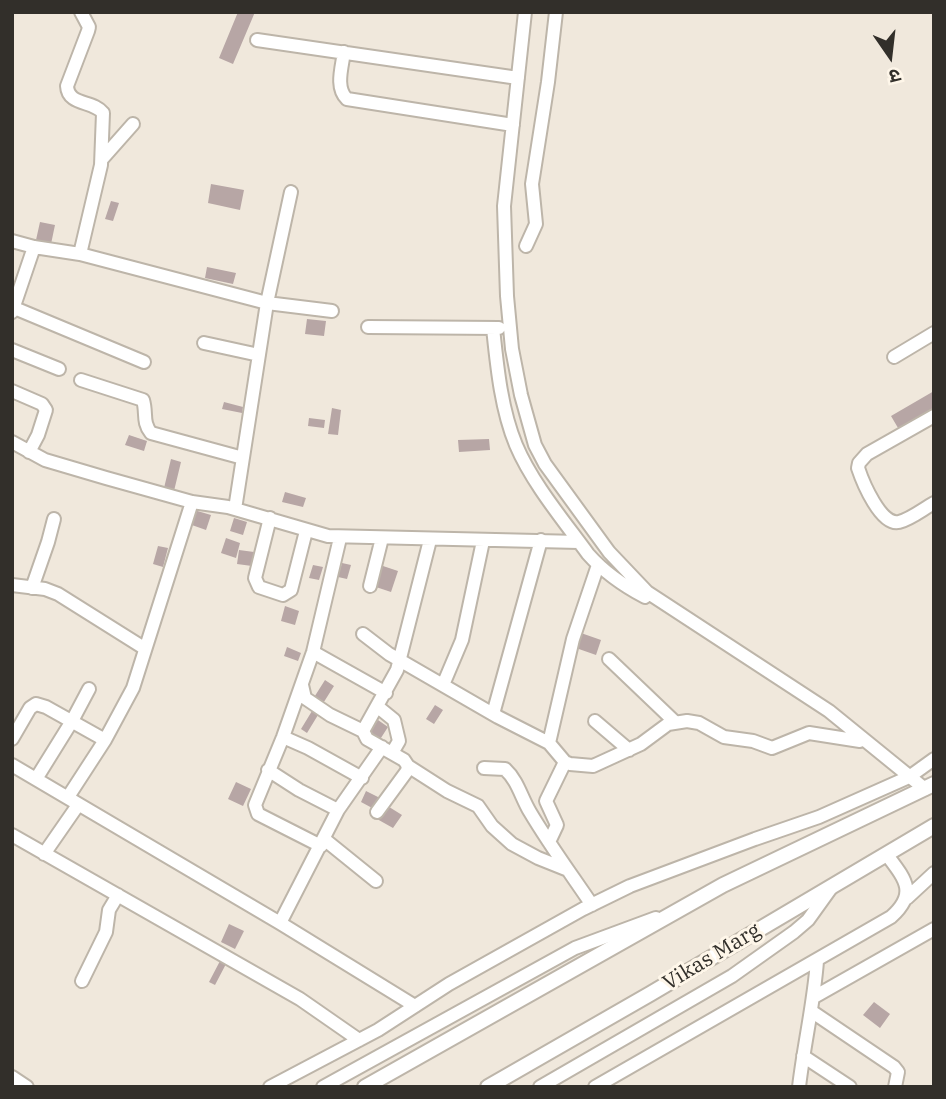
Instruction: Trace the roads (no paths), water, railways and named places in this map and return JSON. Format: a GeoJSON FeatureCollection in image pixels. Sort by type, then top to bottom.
{"type":"FeatureCollection","features":[{"type":"Feature","properties":{"kind":"main road"},"geometry":{"type":"LineString","coordinates":[[365,1087],[723,885],[929,786]]}},
{"type":"Feature","properties":{"kind":"main road","name":"Vikas Marg"},"geometry":{"type":"LineString","coordinates":[[488,1087],[934,828]]}},
{"type":"Feature","properties":{"kind":"street"},"geometry":{"type":"LineString","coordinates":[[80,12],[89,27],[66,86],[67,93],[72,99],[99,107],[103,113],[102,159],[80,254]]}},
{"type":"Feature","properties":{"kind":"street"},"geometry":{"type":"LineString","coordinates":[[525,12],[504,206],[512,348],[528,422],[545,464],[609,552],[638,583],[686,618],[829,711],[909,777],[929,786]]}},
{"type":"Feature","properties":{"kind":"street"},"geometry":{"type":"LineString","coordinates":[[526,246],[536,224],[532,184],[556,12]]}},
{"type":"Feature","properties":{"kind":"street"},"geometry":{"type":"LineString","coordinates":[[257,40],[518,78]]}},
{"type":"Feature","properties":{"kind":"street"},"geometry":{"type":"LineString","coordinates":[[344,52],[340,87],[347,99],[513,125]]}},
{"type":"Feature","properties":{"kind":"street"},"geometry":{"type":"LineString","coordinates":[[102,159],[133,124]]}},
{"type":"Feature","properties":{"kind":"street"},"geometry":{"type":"LineString","coordinates":[[235,509],[267,303],[290,192]]}},
{"type":"Feature","properties":{"kind":"street"},"geometry":{"type":"LineString","coordinates":[[12,241],[80,254],[267,303],[332,311]]}},
{"type":"Feature","properties":{"kind":"street"},"geometry":{"type":"LineString","coordinates":[[34,247],[13,309],[144,362]]}},
{"type":"Feature","properties":{"kind":"street"},"geometry":{"type":"LineString","coordinates":[[368,327],[510,327]]}},
{"type":"Feature","properties":{"kind":"street"},"geometry":{"type":"LineString","coordinates":[[493,328],[510,427],[526,465],[598,565],[629,588],[686,618]]}},
{"type":"Feature","properties":{"kind":"street"},"geometry":{"type":"LineString","coordinates":[[894,357],[934,333]]}},
{"type":"Feature","properties":{"kind":"street"},"geometry":{"type":"LineString","coordinates":[[204,343],[259,355]]}},
{"type":"Feature","properties":{"kind":"street"},"geometry":{"type":"LineString","coordinates":[[12,350],[59,369]]}},
{"type":"Feature","properties":{"kind":"street"},"geometry":{"type":"LineString","coordinates":[[81,380],[144,400],[144,419],[151,433],[243,458]]}},
{"type":"Feature","properties":{"kind":"street"},"geometry":{"type":"LineString","coordinates":[[12,391],[45,407],[46,414],[29,452]]}},
{"type":"Feature","properties":{"kind":"street"},"geometry":{"type":"LineString","coordinates":[[934,416],[867,454],[858,468],[878,509],[885,519],[891,522],[907,519],[934,503]]}},
{"type":"Feature","properties":{"kind":"street"},"geometry":{"type":"LineString","coordinates":[[12,442],[45,460],[192,502],[235,509],[306,531],[340,538],[579,542]]}},
{"type":"Feature","properties":{"kind":"street"},"geometry":{"type":"LineString","coordinates":[[44,853],[133,688],[192,502]]}},
{"type":"Feature","properties":{"kind":"street"},"geometry":{"type":"LineString","coordinates":[[270,518],[255,578],[259,587],[283,595],[291,590],[306,531]]}},
{"type":"Feature","properties":{"kind":"street"},"geometry":{"type":"LineString","coordinates":[[32,588],[54,519]]}},
{"type":"Feature","properties":{"kind":"street"},"geometry":{"type":"LineString","coordinates":[[340,538],[313,652],[255,810],[258,814],[322,842],[376,881]]}},
{"type":"Feature","properties":{"kind":"street"},"geometry":{"type":"LineString","coordinates":[[370,586],[382,538]]}},
{"type":"Feature","properties":{"kind":"street"},"geometry":{"type":"LineString","coordinates":[[363,731],[386,693],[400,660],[430,540]]}},
{"type":"Feature","properties":{"kind":"street"},"geometry":{"type":"LineString","coordinates":[[493,714],[541,540]]}},
{"type":"Feature","properties":{"kind":"street"},"geometry":{"type":"LineString","coordinates":[[443,685],[462,640],[483,541]]}},
{"type":"Feature","properties":{"kind":"street"},"geometry":{"type":"LineString","coordinates":[[549,743],[573,639],[598,565]]}},
{"type":"Feature","properties":{"kind":"street"},"geometry":{"type":"LineString","coordinates":[[14,589],[32,588],[58,594],[144,648]]}},
{"type":"Feature","properties":{"kind":"street"},"geometry":{"type":"LineString","coordinates":[[363,634],[400,660],[549,743],[565,762],[580,767],[593,766],[629,750],[674,722],[692,721],[724,737],[752,741],[772,748],[809,733],[848,738],[867,744]]}},
{"type":"Feature","properties":{"kind":"street"},"geometry":{"type":"LineString","coordinates":[[313,652],[386,693]]}},
{"type":"Feature","properties":{"kind":"street"},"geometry":{"type":"LineString","coordinates":[[609,659],[674,722]]}},
{"type":"Feature","properties":{"kind":"street"},"geometry":{"type":"LineString","coordinates":[[302,683],[305,698],[330,715],[363,731],[367,739],[404,760],[408,766],[447,791],[478,806],[492,826],[512,844],[568,870]]}},
{"type":"Feature","properties":{"kind":"street"},"geometry":{"type":"LineString","coordinates":[[36,779],[89,689]]}},
{"type":"Feature","properties":{"kind":"street"},"geometry":{"type":"LineString","coordinates":[[12,738],[30,708],[36,704],[105,740]]}},
{"type":"Feature","properties":{"kind":"street"},"geometry":{"type":"LineString","coordinates":[[280,923],[338,810],[362,778],[387,750],[399,741],[394,720],[378,707]]}},
{"type":"Feature","properties":{"kind":"street"},"geometry":{"type":"LineString","coordinates":[[595,721],[629,750]]}},
{"type":"Feature","properties":{"kind":"street"},"geometry":{"type":"LineString","coordinates":[[282,737],[362,778]]}},
{"type":"Feature","properties":{"kind":"street"},"geometry":{"type":"LineString","coordinates":[[270,1087],[359,1040],[503,953],[630,886],[818,817],[909,777],[934,759]]}},
{"type":"Feature","properties":{"kind":"street"},"geometry":{"type":"LineString","coordinates":[[549,842],[557,825],[546,801],[565,762]]}},
{"type":"Feature","properties":{"kind":"street"},"geometry":{"type":"LineString","coordinates":[[13,766],[415,1006]]}},
{"type":"Feature","properties":{"kind":"street"},"geometry":{"type":"LineString","coordinates":[[377,812],[408,766]]}},
{"type":"Feature","properties":{"kind":"street"},"geometry":{"type":"LineString","coordinates":[[484,768],[505,769],[513,777],[528,808],[592,905]]}},
{"type":"Feature","properties":{"kind":"street"},"geometry":{"type":"LineString","coordinates":[[268,770],[338,810]]}},
{"type":"Feature","properties":{"kind":"street"},"geometry":{"type":"LineString","coordinates":[[12,835],[300,999],[359,1040]]}},
{"type":"Feature","properties":{"kind":"street"},"geometry":{"type":"LineString","coordinates":[[887,855],[903,876],[907,898]]}},
{"type":"Feature","properties":{"kind":"street"},"geometry":{"type":"LineString","coordinates":[[596,1087],[891,917],[934,873]]}},
{"type":"Feature","properties":{"kind":"street"},"geometry":{"type":"LineString","coordinates":[[540,1087],[732,976],[808,920],[831,888]]}},
{"type":"Feature","properties":{"kind":"street"},"geometry":{"type":"LineString","coordinates":[[82,981],[106,932],[109,910],[118,895]]}},
{"type":"Feature","properties":{"kind":"street"},"geometry":{"type":"LineString","coordinates":[[323,1087],[575,948],[596,938],[678,910]]}},
{"type":"Feature","properties":{"kind":"street"},"geometry":{"type":"LineString","coordinates":[[814,998],[934,929]]}},
{"type":"Feature","properties":{"kind":"street"},"geometry":{"type":"LineString","coordinates":[[799,1087],[807,1021],[814,998],[817,961]]}},
{"type":"Feature","properties":{"kind":"street"},"geometry":{"type":"LineString","coordinates":[[811,1011],[894,1067],[898,1072],[895,1087]]}},
{"type":"Feature","properties":{"kind":"street"},"geometry":{"type":"LineString","coordinates":[[803,1056],[849,1087]]}},
{"type":"Feature","properties":{"kind":"street"},"geometry":{"type":"LineString","coordinates":[[12,1077],[27,1087]]}}]}
